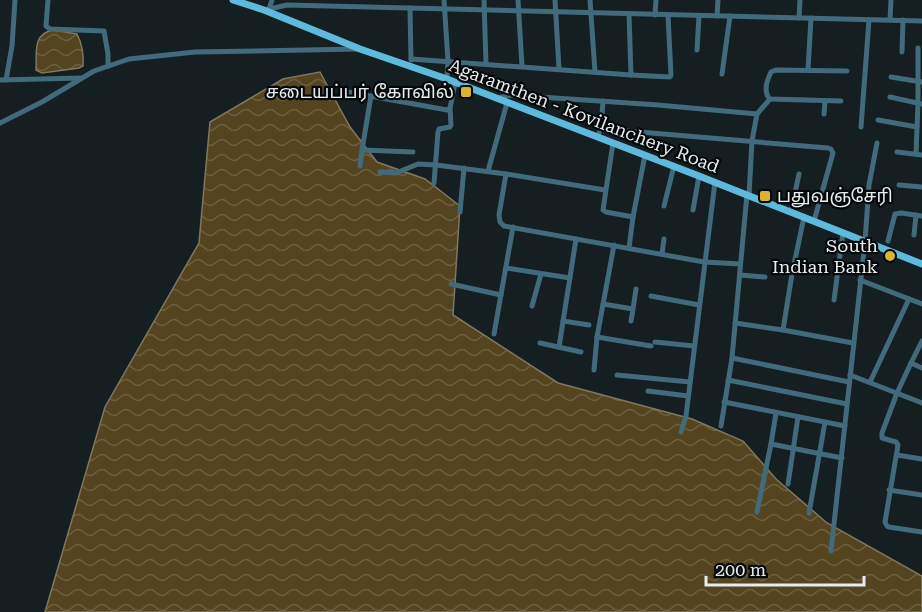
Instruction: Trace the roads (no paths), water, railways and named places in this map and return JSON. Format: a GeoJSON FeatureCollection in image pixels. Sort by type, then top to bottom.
{"type":"FeatureCollection","features":[{"type":"Feature","properties":{"kind":"main road","name":"Agaramthen - Kovilanchery Road"},"geometry":{"type":"LineString","coordinates":[[233,0],[266,9],[360,49],[447,79],[922,264]]}},
{"type":"Feature","properties":{"kind":"street"},"geometry":{"type":"LineString","coordinates":[[15,0],[12,46],[3,80],[83,78]]}},
{"type":"Feature","properties":{"kind":"street"},"geometry":{"type":"LineString","coordinates":[[48,0],[46,26],[50,29],[104,31],[108,66]]}},
{"type":"Feature","properties":{"kind":"street"},"geometry":{"type":"LineString","coordinates":[[266,9],[272,0]]}},
{"type":"Feature","properties":{"kind":"street"},"geometry":{"type":"LineString","coordinates":[[444,0],[447,79]]}},
{"type":"Feature","properties":{"kind":"street"},"geometry":{"type":"LineString","coordinates":[[484,0],[486,64]]}},
{"type":"Feature","properties":{"kind":"street"},"geometry":{"type":"LineString","coordinates":[[518,0],[522,66]]}},
{"type":"Feature","properties":{"kind":"street"},"geometry":{"type":"LineString","coordinates":[[555,0],[559,69]]}},
{"type":"Feature","properties":{"kind":"street"},"geometry":{"type":"LineString","coordinates":[[590,0],[595,72]]}},
{"type":"Feature","properties":{"kind":"street"},"geometry":{"type":"LineString","coordinates":[[655,15],[656,0]]}},
{"type":"Feature","properties":{"kind":"street"},"geometry":{"type":"LineString","coordinates":[[717,16],[718,0]]}},
{"type":"Feature","properties":{"kind":"street"},"geometry":{"type":"LineString","coordinates":[[799,18],[800,0]]}},
{"type":"Feature","properties":{"kind":"street"},"geometry":{"type":"LineString","coordinates":[[890,20],[891,0]]}},
{"type":"Feature","properties":{"kind":"street"},"geometry":{"type":"LineString","coordinates":[[266,9],[287,5],[922,21]]}},
{"type":"Feature","properties":{"kind":"street"},"geometry":{"type":"LineString","coordinates":[[410,8],[412,67]]}},
{"type":"Feature","properties":{"kind":"street"},"geometry":{"type":"LineString","coordinates":[[629,14],[631,75]]}},
{"type":"Feature","properties":{"kind":"street"},"geometry":{"type":"LineString","coordinates":[[411,58],[670,77],[668,15]]}},
{"type":"Feature","properties":{"kind":"street"},"geometry":{"type":"LineString","coordinates":[[697,50],[699,16]]}},
{"type":"Feature","properties":{"kind":"street"},"geometry":{"type":"LineString","coordinates":[[722,74],[730,16]]}},
{"type":"Feature","properties":{"kind":"street"},"geometry":{"type":"LineString","coordinates":[[808,70],[811,18]]}},
{"type":"Feature","properties":{"kind":"street"},"geometry":{"type":"LineString","coordinates":[[861,126],[869,20]]}},
{"type":"Feature","properties":{"kind":"street"},"geometry":{"type":"LineString","coordinates":[[902,52],[903,20]]}},
{"type":"Feature","properties":{"kind":"street"},"geometry":{"type":"LineString","coordinates":[[897,152],[919,154],[918,48]]}},
{"type":"Feature","properties":{"kind":"street"},"geometry":{"type":"LineString","coordinates":[[0,123],[42,102],[94,71],[129,59],[195,52],[360,49]]}},
{"type":"Feature","properties":{"kind":"street"},"geometry":{"type":"LineString","coordinates":[[770,99],[766,93],[771,72],[776,70],[847,71]]}},
{"type":"Feature","properties":{"kind":"street"},"geometry":{"type":"LineString","coordinates":[[891,77],[920,81]]}},
{"type":"Feature","properties":{"kind":"street"},"geometry":{"type":"LineString","coordinates":[[434,183],[438,132],[451,125],[450,108],[455,83]]}},
{"type":"Feature","properties":{"kind":"street"},"geometry":{"type":"LineString","coordinates":[[348,92],[444,110],[450,108]]}},
{"type":"Feature","properties":{"kind":"street"},"geometry":{"type":"LineString","coordinates":[[496,99],[511,95],[757,114]]}},
{"type":"Feature","properties":{"kind":"street"},"geometry":{"type":"LineString","coordinates":[[360,166],[371,96]]}},
{"type":"Feature","properties":{"kind":"street"},"geometry":{"type":"LineString","coordinates":[[890,97],[920,103]]}},
{"type":"Feature","properties":{"kind":"street"},"geometry":{"type":"LineString","coordinates":[[770,99],[841,101]]}},
{"type":"Feature","properties":{"kind":"street"},"geometry":{"type":"LineString","coordinates":[[721,426],[732,358],[752,141],[757,114],[770,99]]}},
{"type":"Feature","properties":{"kind":"street"},"geometry":{"type":"LineString","coordinates":[[597,137],[601,129],[603,101]]}},
{"type":"Feature","properties":{"kind":"street"},"geometry":{"type":"LineString","coordinates":[[824,114],[825,101]]}},
{"type":"Feature","properties":{"kind":"street"},"geometry":{"type":"LineString","coordinates":[[488,171],[507,103]]}},
{"type":"Feature","properties":{"kind":"street"},"geometry":{"type":"LineString","coordinates":[[878,120],[917,127]]}},
{"type":"Feature","properties":{"kind":"street"},"geometry":{"type":"LineString","coordinates":[[601,129],[831,149],[833,153],[814,221]]}},
{"type":"Feature","properties":{"kind":"street"},"geometry":{"type":"LineString","coordinates":[[613,143],[604,212],[633,217]]}},
{"type":"Feature","properties":{"kind":"street"},"geometry":{"type":"LineString","coordinates":[[831,551],[865,242],[869,185],[877,143]]}},
{"type":"Feature","properties":{"kind":"street"},"geometry":{"type":"LineString","coordinates":[[362,150],[413,152]]}},
{"type":"Feature","properties":{"kind":"street"},"geometry":{"type":"LineString","coordinates":[[629,248],[645,155]]}},
{"type":"Feature","properties":{"kind":"street"},"geometry":{"type":"LineString","coordinates":[[380,172],[396,173],[418,164],[436,165],[606,189]]}},
{"type":"Feature","properties":{"kind":"street"},"geometry":{"type":"LineString","coordinates":[[664,206],[674,166]]}},
{"type":"Feature","properties":{"kind":"street"},"geometry":{"type":"LineString","coordinates":[[460,212],[464,168]]}},
{"type":"Feature","properties":{"kind":"street"},"geometry":{"type":"LineString","coordinates":[[506,174],[499,215],[500,222],[504,226],[705,262],[740,264]]}},
{"type":"Feature","properties":{"kind":"street"},"geometry":{"type":"LineString","coordinates":[[791,212],[799,174]]}},
{"type":"Feature","properties":{"kind":"street"},"geometry":{"type":"LineString","coordinates":[[693,210],[699,176]]}},
{"type":"Feature","properties":{"kind":"street"},"geometry":{"type":"LineString","coordinates":[[681,432],[686,416],[715,182]]}},
{"type":"Feature","properties":{"kind":"street"},"geometry":{"type":"LineString","coordinates":[[899,185],[922,187]]}},
{"type":"Feature","properties":{"kind":"street"},"geometry":{"type":"LineString","coordinates":[[888,241],[895,214],[919,215],[914,235]]}},
{"type":"Feature","properties":{"kind":"street"},"geometry":{"type":"LineString","coordinates":[[783,330],[804,217]]}},
{"type":"Feature","properties":{"kind":"street"},"geometry":{"type":"LineString","coordinates":[[494,334],[513,227]]}},
{"type":"Feature","properties":{"kind":"street"},"geometry":{"type":"LineString","coordinates":[[834,300],[843,233]]}},
{"type":"Feature","properties":{"kind":"street"},"geometry":{"type":"LineString","coordinates":[[559,347],[576,239]]}},
{"type":"Feature","properties":{"kind":"street"},"geometry":{"type":"LineString","coordinates":[[662,254],[664,239]]}},
{"type":"Feature","properties":{"kind":"street"},"geometry":{"type":"LineString","coordinates":[[594,370],[597,338],[614,245]]}},
{"type":"Feature","properties":{"kind":"street"},"geometry":{"type":"LineString","coordinates":[[506,268],[570,278]]}},
{"type":"Feature","properties":{"kind":"street"},"geometry":{"type":"LineString","coordinates":[[532,306],[541,274]]}},
{"type":"Feature","properties":{"kind":"street"},"geometry":{"type":"LineString","coordinates":[[740,274],[765,277]]}},
{"type":"Feature","properties":{"kind":"street"},"geometry":{"type":"LineString","coordinates":[[860,280],[922,304]]}},
{"type":"Feature","properties":{"kind":"street"},"geometry":{"type":"LineString","coordinates":[[451,284],[501,295]]}},
{"type":"Feature","properties":{"kind":"street"},"geometry":{"type":"LineString","coordinates":[[631,321],[636,290]]}},
{"type":"Feature","properties":{"kind":"street"},"geometry":{"type":"LineString","coordinates":[[651,296],[699,305]]}},
{"type":"Feature","properties":{"kind":"street"},"geometry":{"type":"LineString","coordinates":[[870,382],[909,299]]}},
{"type":"Feature","properties":{"kind":"street"},"geometry":{"type":"LineString","coordinates":[[603,304],[633,309]]}},
{"type":"Feature","properties":{"kind":"street"},"geometry":{"type":"LineString","coordinates":[[563,321],[589,326]]}},
{"type":"Feature","properties":{"kind":"street"},"geometry":{"type":"LineString","coordinates":[[735,323],[854,343]]}},
{"type":"Feature","properties":{"kind":"street"},"geometry":{"type":"LineString","coordinates":[[597,338],[694,346]]}},
{"type":"Feature","properties":{"kind":"street"},"geometry":{"type":"LineString","coordinates":[[922,341],[897,393],[881,436],[898,445],[885,525],[922,532]]}},
{"type":"Feature","properties":{"kind":"street"},"geometry":{"type":"LineString","coordinates":[[540,343],[581,352]]}},
{"type":"Feature","properties":{"kind":"street"},"geometry":{"type":"LineString","coordinates":[[732,358],[870,382],[922,403]]}},
{"type":"Feature","properties":{"kind":"street"},"geometry":{"type":"LineString","coordinates":[[911,363],[922,368]]}},
{"type":"Feature","properties":{"kind":"street"},"geometry":{"type":"LineString","coordinates":[[617,375],[690,382]]}},
{"type":"Feature","properties":{"kind":"street"},"geometry":{"type":"LineString","coordinates":[[728,380],[847,404]]}},
{"type":"Feature","properties":{"kind":"street"},"geometry":{"type":"LineString","coordinates":[[648,391],[688,396]]}},
{"type":"Feature","properties":{"kind":"street"},"geometry":{"type":"LineString","coordinates":[[724,402],[845,426]]}},
{"type":"Feature","properties":{"kind":"street"},"geometry":{"type":"LineString","coordinates":[[757,512],[776,413]]}},
{"type":"Feature","properties":{"kind":"street"},"geometry":{"type":"LineString","coordinates":[[788,484],[798,417]]}},
{"type":"Feature","properties":{"kind":"street"},"geometry":{"type":"LineString","coordinates":[[809,513],[825,423]]}},
{"type":"Feature","properties":{"kind":"street"},"geometry":{"type":"LineString","coordinates":[[771,444],[842,458]]}},
{"type":"Feature","properties":{"kind":"street"},"geometry":{"type":"LineString","coordinates":[[897,455],[922,459]]}},
{"type":"Feature","properties":{"kind":"street"},"geometry":{"type":"LineString","coordinates":[[889,490],[921,495]]}},
{"type":"Feature","properties":{"kind":"water"},"geometry":{"type":"Polygon","coordinates":[[[53,30],[77,34],[82,50],[83,66],[42,73],[36,70],[36,51],[39,40],[46,32],[53,30]]]}},
{"type":"Feature","properties":{"kind":"water"},"geometry":{"type":"Polygon","coordinates":[[[320,72],[350,127],[377,162],[425,179],[460,206],[453,315],[558,383],[692,419],[743,441],[776,479],[827,523],[922,576],[922,612],[45,612],[105,407],[199,243],[210,122],[283,79],[320,72]]]}},
{"type":"Feature","properties":{"kind":"place","name":"சடையப்பர் கோவில்"},"geometry":{"type":"Point","coordinates":[466,92]}},
{"type":"Feature","properties":{"kind":"place","name":"பதுவஞ்சேரி"},"geometry":{"type":"Point","coordinates":[765,196]}},
{"type":"Feature","properties":{"kind":"place","name":"South Indian Bank"},"geometry":{"type":"Point","coordinates":[890,256]}}]}
